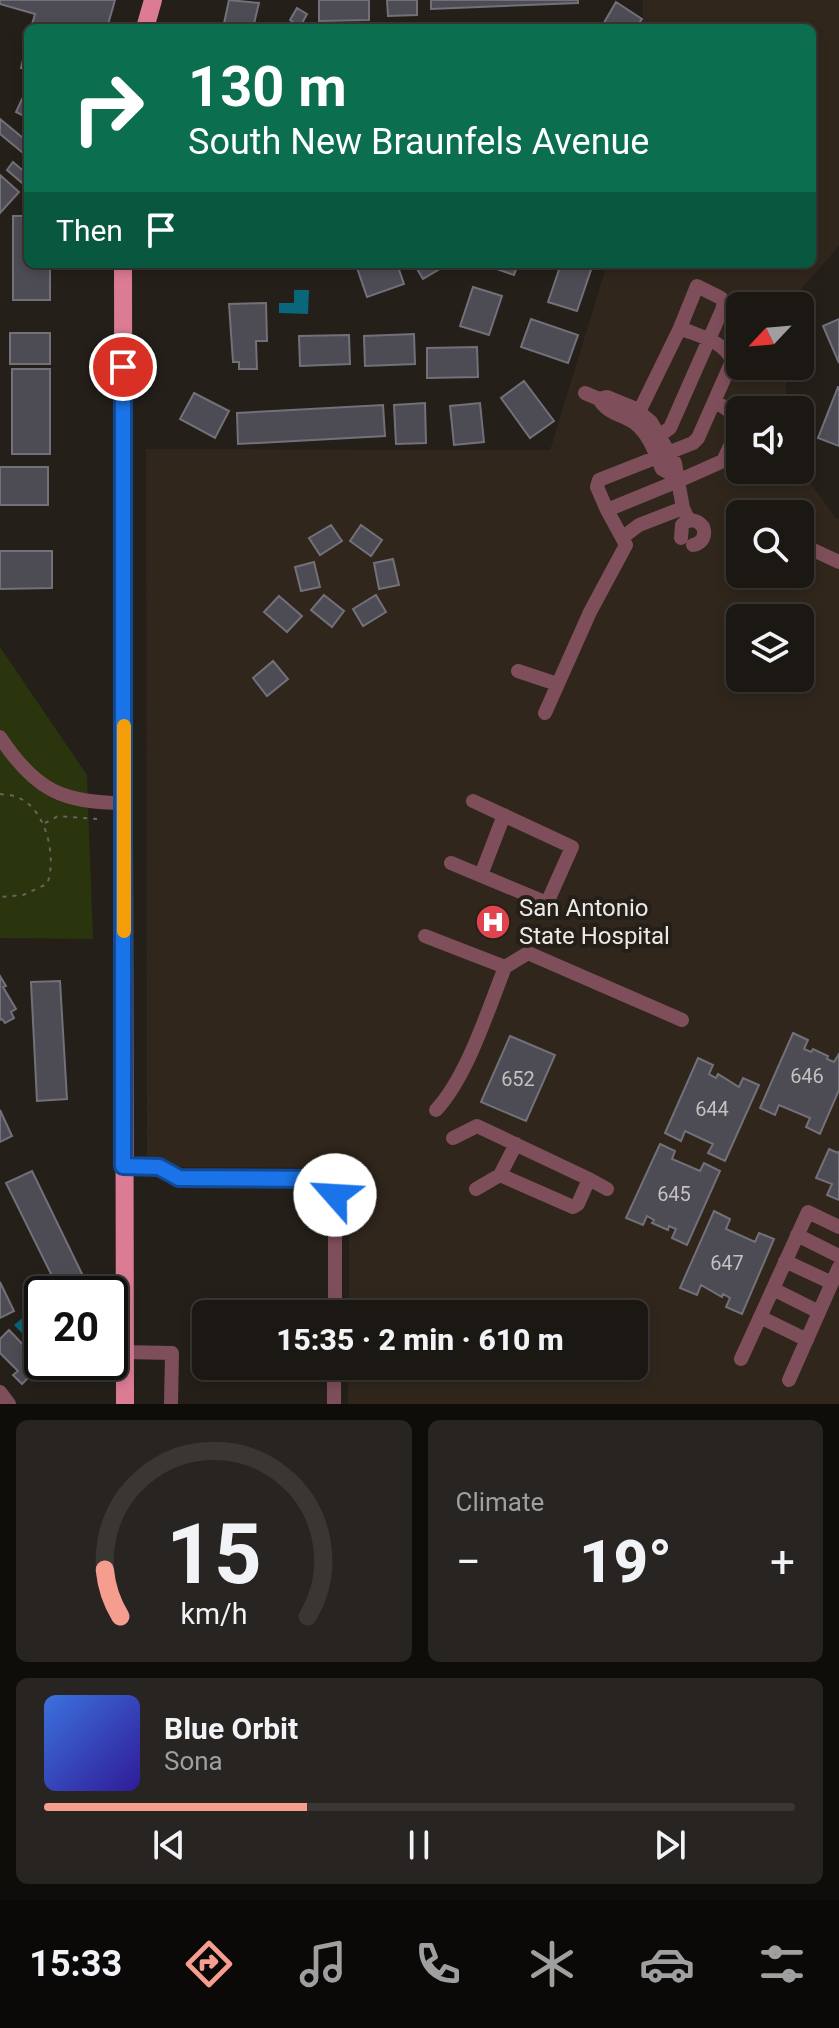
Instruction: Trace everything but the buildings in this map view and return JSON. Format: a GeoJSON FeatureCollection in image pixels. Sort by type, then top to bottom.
{"type":"FeatureCollection","features":[{"type":"Feature","properties":{"kind":"main road"},"geometry":{"type":"LineString","coordinates":[[146,24],[153,0]]}},
{"type":"Feature","properties":{"kind":"main road"},"geometry":{"type":"LineString","coordinates":[[123,268],[124,1276]]}},
{"type":"Feature","properties":{"kind":"main road"},"geometry":{"type":"LineString","coordinates":[[125,1380],[125,1404]]}},
{"type":"Feature","properties":{"kind":"street"},"geometry":{"type":"LineString","coordinates":[[637,417],[697,286],[721,298],[724,302],[709,341],[659,446]]}},
{"type":"Feature","properties":{"kind":"street"},"geometry":{"type":"LineString","coordinates":[[545,713],[590,612],[626,545],[597,487],[599,480],[659,446],[693,443],[732,361],[725,348],[680,328]]}},
{"type":"Feature","properties":{"kind":"street"},"geometry":{"type":"LineString","coordinates":[[585,393],[599,399],[607,397],[637,417],[651,422],[659,446],[675,463],[686,514],[680,529],[687,541],[703,539],[705,531],[701,523],[686,514],[639,525],[623,537]]}},
{"type":"Feature","properties":{"kind":"street"},"geometry":{"type":"LineString","coordinates":[[607,510],[677,478],[717,466],[727,455],[739,427],[735,415],[715,401]]}},
{"type":"Feature","properties":{"kind":"street"},"geometry":{"type":"LineString","coordinates":[[814,550],[839,562]]}},
{"type":"Feature","properties":{"kind":"street"},"geometry":{"type":"LineString","coordinates":[[518,671],[557,684]]}},
{"type":"Feature","properties":{"kind":"street"},"geometry":{"type":"LineString","coordinates":[[0,737],[34,777],[63,797],[89,803],[124,803]]}},
{"type":"Feature","properties":{"kind":"street"},"geometry":{"type":"LineString","coordinates":[[451,863],[547,903],[572,847],[473,801]]}},
{"type":"Feature","properties":{"kind":"street"},"geometry":{"type":"LineString","coordinates":[[481,875],[504,815]]}},
{"type":"Feature","properties":{"kind":"street"},"geometry":{"type":"LineString","coordinates":[[425,936],[505,967]]}},
{"type":"Feature","properties":{"kind":"street"},"geometry":{"type":"LineString","coordinates":[[436,1110],[449,1097],[505,967],[528,953],[682,1020]]}},
{"type":"Feature","properties":{"kind":"street"},"geometry":{"type":"LineString","coordinates":[[453,1138],[477,1126],[607,1189]]}},
{"type":"Feature","properties":{"kind":"street"},"geometry":{"type":"LineString","coordinates":[[476,1189],[500,1175],[516,1144]]}},
{"type":"Feature","properties":{"kind":"street"},"geometry":{"type":"LineString","coordinates":[[123,1166],[159,1167],[179,1178],[323,1179],[330,1184],[335,1195],[335,1300]]}},
{"type":"Feature","properties":{"kind":"street"},"geometry":{"type":"LineString","coordinates":[[500,1175],[573,1207],[578,1204],[589,1179]]}},
{"type":"Feature","properties":{"kind":"street"},"geometry":{"type":"LineString","coordinates":[[741,1359],[808,1212],[839,1227]]}},
{"type":"Feature","properties":{"kind":"street"},"geometry":{"type":"LineString","coordinates":[[797,1235],[839,1256]]}},
{"type":"Feature","properties":{"kind":"street"},"geometry":{"type":"LineString","coordinates":[[785,1261],[832,1283]]}},
{"type":"Feature","properties":{"kind":"street"},"geometry":{"type":"LineString","coordinates":[[789,1380],[839,1267]]}},
{"type":"Feature","properties":{"kind":"street"},"geometry":{"type":"LineString","coordinates":[[773,1289],[819,1312]]}},
{"type":"Feature","properties":{"kind":"street"},"geometry":{"type":"LineString","coordinates":[[760,1317],[807,1340]]}},
{"type":"Feature","properties":{"kind":"street"},"geometry":{"type":"LineString","coordinates":[[128,1352],[172,1353],[171,1404]]}},
{"type":"Feature","properties":{"kind":"street"},"geometry":{"type":"LineString","coordinates":[[334,1380],[334,1404]]}},
{"type":"Feature","properties":{"kind":"street"},"geometry":{"type":"LineString","coordinates":[[0,1392],[9,1404]]}},
{"type":"Feature","properties":{"kind":"path"},"geometry":{"type":"LineString","coordinates":[[0,794],[19,798],[37,814],[51,856],[47,884],[23,895],[0,897]]}},
{"type":"Feature","properties":{"kind":"path"},"geometry":{"type":"LineString","coordinates":[[43,825],[58,816],[97,819]]}},
{"type":"Feature","properties":{"kind":"shaded area","name":"San Antonio State Hospital"},"geometry":{"type":"Polygon","coordinates":[[[643,0],[839,0],[839,246],[798,292],[726,292],[726,380],[786,380],[786,396],[726,396],[726,484],[811,484],[839,519],[839,1404],[348,1404],[348,1380],[648,1380],[648,1300],[349,1300],[349,1168],[147,1167],[146,449],[550,450],[606,268],[816,268],[816,24],[643,24],[643,0]]]}},
{"type":"Feature","properties":{"kind":"green space"},"geometry":{"type":"Polygon","coordinates":[[[0,647],[87,775],[93,939],[0,938],[0,647]]]}},
{"type":"Feature","properties":{"kind":"water"},"geometry":{"type":"Polygon","coordinates":[[[294,290],[309,290],[308,314],[279,313],[279,303],[294,303],[294,290]]]}},
{"type":"Feature","properties":{"kind":"water"},"geometry":{"type":"Polygon","coordinates":[[[24,1317],[24,1335],[14,1325],[24,1317]]]}},
{"type":"Feature","properties":{"kind":"slow traffic"},"geometry":{"type":"LineString","coordinates":[[124,726],[124,931]]}},
{"type":"Feature","properties":{"kind":"place","name":"San Antonio State Hospital"},"geometry":{"type":"Point","coordinates":[493,922]}},
{"type":"Feature","properties":{"kind":"route"},"geometry":{"type":"LineString","coordinates":[[123,367],[123,1166],[141,1164],[159,1167],[179,1178],[323,1179],[330,1184],[335,1195]]}}]}
